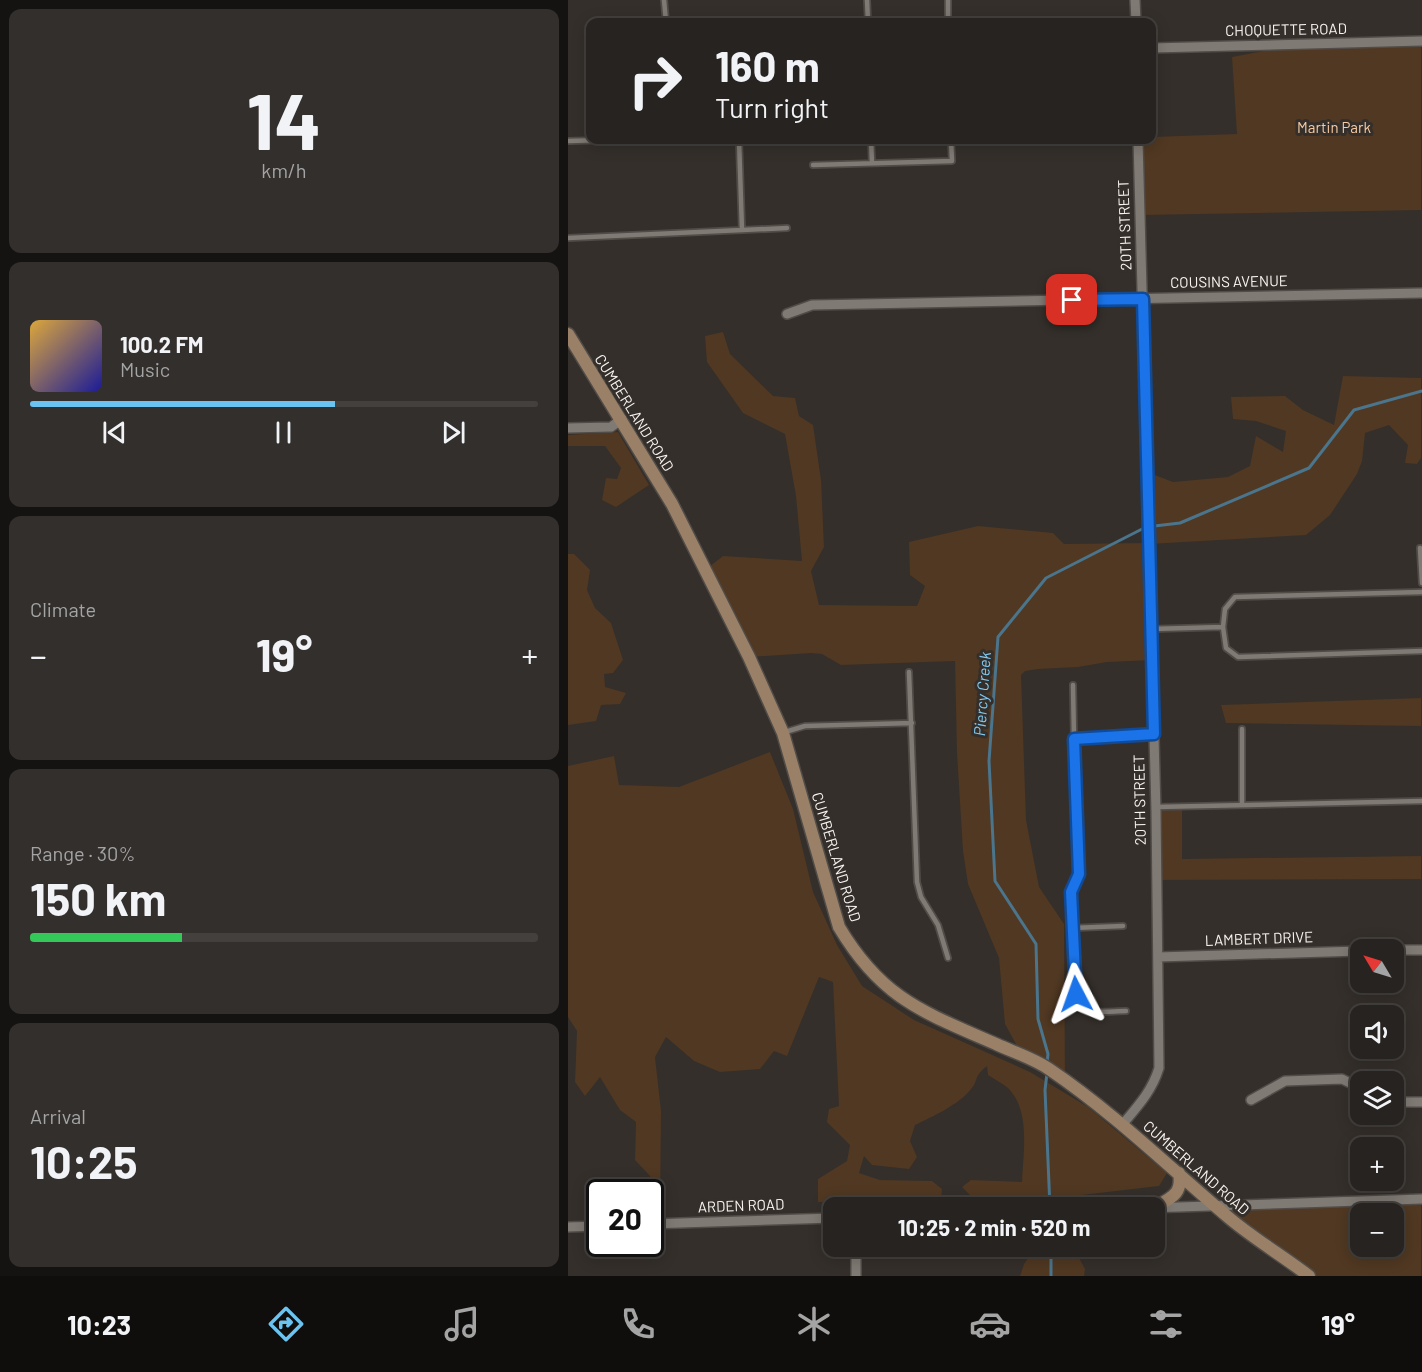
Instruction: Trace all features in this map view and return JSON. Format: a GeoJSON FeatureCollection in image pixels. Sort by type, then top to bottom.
{"type":"FeatureCollection","features":[{"type":"Feature","properties":{"kind":"street"},"geometry":{"type":"LineString","coordinates":[[1135,0],[1136,18]]}},
{"type":"Feature","properties":{"kind":"street","name":"CHOQUETTE ROAD"},"geometry":{"type":"LineString","coordinates":[[1156,48],[1422,41]]}},
{"type":"Feature","properties":{"kind":"street","name":"20TH STREET"},"geometry":{"type":"LineString","coordinates":[[1122,1125],[1147,1096],[1155,1083],[1159,1068],[1156,807],[1138,144]]}},
{"type":"Feature","properties":{"kind":"street","name":"COUSINS AVENUE"},"geometry":{"type":"LineString","coordinates":[[787,314],[812,305],[1422,293]]}},
{"type":"Feature","properties":{"kind":"street","name":"CUMBERLAND ROAD"},"geometry":{"type":"LineString","coordinates":[[568,334],[672,504],[749,657],[783,733],[839,927],[855,954],[900,998],[924,1013],[1047,1068],[1122,1125],[1255,1238],[1309,1276]]}},
{"type":"Feature","properties":{"kind":"street"},"geometry":{"type":"LineString","coordinates":[[568,428],[611,427],[622,419]]}},
{"type":"Feature","properties":{"kind":"street"},"geometry":{"type":"LineString","coordinates":[[1404,950],[1422,950]]}},
{"type":"Feature","properties":{"kind":"street","name":"LAMBERT DRIVE"},"geometry":{"type":"LineString","coordinates":[[1158,957],[1350,951]]}},
{"type":"Feature","properties":{"kind":"street"},"geometry":{"type":"LineString","coordinates":[[1251,1100],[1285,1081],[1342,1079],[1350,1083]]}},
{"type":"Feature","properties":{"kind":"street"},"geometry":{"type":"LineString","coordinates":[[1404,1102],[1422,1102]]}},
{"type":"Feature","properties":{"kind":"street"},"geometry":{"type":"LineString","coordinates":[[1165,1201],[1177,1193],[1181,1183],[1179,1173]]}},
{"type":"Feature","properties":{"kind":"street"},"geometry":{"type":"LineString","coordinates":[[1165,1207],[1422,1199]]}},
{"type":"Feature","properties":{"kind":"street","name":"ARDEN ROAD"},"geometry":{"type":"LineString","coordinates":[[664,1224],[823,1218]]}},
{"type":"Feature","properties":{"kind":"street"},"geometry":{"type":"LineString","coordinates":[[568,1227],[586,1226]]}},
{"type":"Feature","properties":{"kind":"street"},"geometry":{"type":"LineString","coordinates":[[856,1257],[856,1276]]}},
{"type":"Feature","properties":{"kind":"lane"},"geometry":{"type":"LineString","coordinates":[[664,0],[666,18]]}},
{"type":"Feature","properties":{"kind":"lane"},"geometry":{"type":"LineString","coordinates":[[867,0],[868,18]]}},
{"type":"Feature","properties":{"kind":"lane"},"geometry":{"type":"LineString","coordinates":[[948,0],[948,18]]}},
{"type":"Feature","properties":{"kind":"lane"},"geometry":{"type":"LineString","coordinates":[[568,141],[586,140]]}},
{"type":"Feature","properties":{"kind":"lane"},"geometry":{"type":"LineString","coordinates":[[739,144],[742,230]]}},
{"type":"Feature","properties":{"kind":"lane"},"geometry":{"type":"LineString","coordinates":[[871,144],[872,163]]}},
{"type":"Feature","properties":{"kind":"lane"},"geometry":{"type":"LineString","coordinates":[[813,165],[952,161],[951,144]]}},
{"type":"Feature","properties":{"kind":"lane"},"geometry":{"type":"LineString","coordinates":[[568,238],[787,228]]}},
{"type":"Feature","properties":{"kind":"lane"},"geometry":{"type":"LineString","coordinates":[[1420,548],[1422,583]]}},
{"type":"Feature","properties":{"kind":"lane"},"geometry":{"type":"LineString","coordinates":[[1422,592],[1235,597],[1225,609],[1223,627],[1226,648],[1238,657],[1422,651]]}},
{"type":"Feature","properties":{"kind":"lane"},"geometry":{"type":"LineString","coordinates":[[1151,629],[1223,627]]}},
{"type":"Feature","properties":{"kind":"lane"},"geometry":{"type":"LineString","coordinates":[[909,672],[917,882],[921,897],[938,925],[948,958]]}},
{"type":"Feature","properties":{"kind":"lane"},"geometry":{"type":"LineString","coordinates":[[1073,685],[1079,874],[1071,892],[1076,994],[1083,1008],[1092,1012],[1126,1011]]}},
{"type":"Feature","properties":{"kind":"lane"},"geometry":{"type":"LineString","coordinates":[[783,733],[805,726],[912,723]]}},
{"type":"Feature","properties":{"kind":"lane"},"geometry":{"type":"LineString","coordinates":[[1242,729],[1242,805]]}},
{"type":"Feature","properties":{"kind":"lane"},"geometry":{"type":"LineString","coordinates":[[1074,739],[1154,734]]}},
{"type":"Feature","properties":{"kind":"lane"},"geometry":{"type":"LineString","coordinates":[[1156,807],[1422,801]]}},
{"type":"Feature","properties":{"kind":"lane"},"geometry":{"type":"LineString","coordinates":[[1072,928],[1123,926]]}},
{"type":"Feature","properties":{"kind":"green space","name":"Martin Park"},"geometry":{"type":"Polygon","coordinates":[[[1421,41],[1421,210],[1140,215],[1138,144],[1156,144],[1156,137],[1237,134],[1232,57],[1295,45],[1421,41]]]}},
{"type":"Feature","properties":{"kind":"green space"},"geometry":{"type":"Polygon","coordinates":[[[723,332],[730,354],[773,396],[795,398],[799,416],[813,425],[821,480],[824,547],[811,571],[819,605],[917,606],[925,586],[910,575],[909,542],[978,526],[1053,533],[1064,544],[1149,543],[1147,472],[1173,482],[1228,477],[1250,466],[1256,436],[1283,452],[1286,431],[1256,421],[1233,419],[1231,397],[1285,396],[1303,410],[1334,425],[1343,376],[1421,378],[1421,458],[1417,464],[1405,463],[1408,445],[1389,425],[1365,433],[1362,461],[1357,474],[1330,515],[1306,535],[1149,544],[1152,660],[1038,669],[1025,671],[1021,675],[1026,820],[1039,887],[1064,924],[1065,1081],[1022,1055],[1005,1024],[999,958],[968,884],[963,851],[957,753],[955,661],[841,665],[822,654],[811,653],[749,657],[705,570],[723,556],[802,561],[796,496],[785,434],[743,413],[707,362],[705,336],[723,332]]]}},
{"type":"Feature","properties":{"kind":"green space"},"geometry":{"type":"Polygon","coordinates":[[[618,432],[649,485],[616,507],[602,500],[606,478],[617,479],[621,468],[605,446],[568,446],[568,435],[618,432]]]}},
{"type":"Feature","properties":{"kind":"green space"},"geometry":{"type":"Polygon","coordinates":[[[568,554],[574,554],[590,570],[587,590],[595,608],[611,623],[623,660],[613,673],[604,674],[605,687],[626,693],[620,704],[601,705],[596,721],[568,725],[568,554]]]}},
{"type":"Feature","properties":{"kind":"green space"},"geometry":{"type":"Polygon","coordinates":[[[1421,698],[1421,726],[1226,723],[1221,705],[1421,698]]]}},
{"type":"Feature","properties":{"kind":"green space"},"geometry":{"type":"Polygon","coordinates":[[[770,752],[793,809],[813,892],[837,945],[862,986],[914,1020],[1030,1072],[1088,1107],[1167,1173],[1159,1186],[1073,1196],[971,1196],[962,1187],[971,1180],[1022,1182],[1024,1133],[1020,1108],[1008,1088],[988,1075],[987,1066],[960,1100],[915,1125],[910,1141],[917,1157],[909,1169],[872,1165],[864,1156],[859,1173],[880,1180],[932,1181],[942,1189],[941,1197],[823,1197],[823,1202],[818,1202],[818,1179],[847,1161],[850,1145],[827,1122],[829,1109],[839,1106],[833,982],[819,977],[787,1056],[774,1051],[760,1069],[720,1072],[694,1061],[666,1037],[655,1057],[661,1111],[660,1179],[650,1179],[635,1160],[636,1122],[620,1110],[600,1077],[585,1096],[575,1082],[577,1031],[568,1017],[568,766],[614,756],[619,785],[679,787],[770,752]]]}},
{"type":"Feature","properties":{"kind":"green space"},"geometry":{"type":"Polygon","coordinates":[[[1182,810],[1182,859],[1421,856],[1421,879],[1157,880],[1156,811],[1182,810]]]}},
{"type":"Feature","properties":{"kind":"green space"},"geometry":{"type":"Polygon","coordinates":[[[1421,1199],[1421,1276],[1309,1276],[1216,1205],[1421,1199]]]}},
{"type":"Feature","properties":{"kind":"green space"},"geometry":{"type":"Polygon","coordinates":[[[1029,1257],[1076,1257],[1079,1258],[1085,1269],[1084,1276],[1020,1276],[1029,1257]]]}},
{"type":"Feature","properties":{"kind":"waterway","name":"Piercy Creek"},"geometry":{"type":"LineString","coordinates":[[1047,1063],[1048,1054],[1038,1019],[1036,944],[995,881],[989,761],[998,637],[1046,578],[1146,527],[1180,523],[1309,468],[1354,410],[1422,391]]}},
{"type":"Feature","properties":{"kind":"waterway","name":"Piercy Creek"},"geometry":{"type":"LineString","coordinates":[[1047,1073],[1045,1090],[1050,1197]]}},
{"type":"Feature","properties":{"kind":"waterway","name":"Piercy Creek"},"geometry":{"type":"LineString","coordinates":[[1051,1257],[1051,1276]]}},
{"type":"Feature","properties":{"kind":"route"},"geometry":{"type":"LineString","coordinates":[[1072,300],[1143,299],[1154,734],[1074,739],[1079,874],[1071,892],[1076,994]]}}]}
